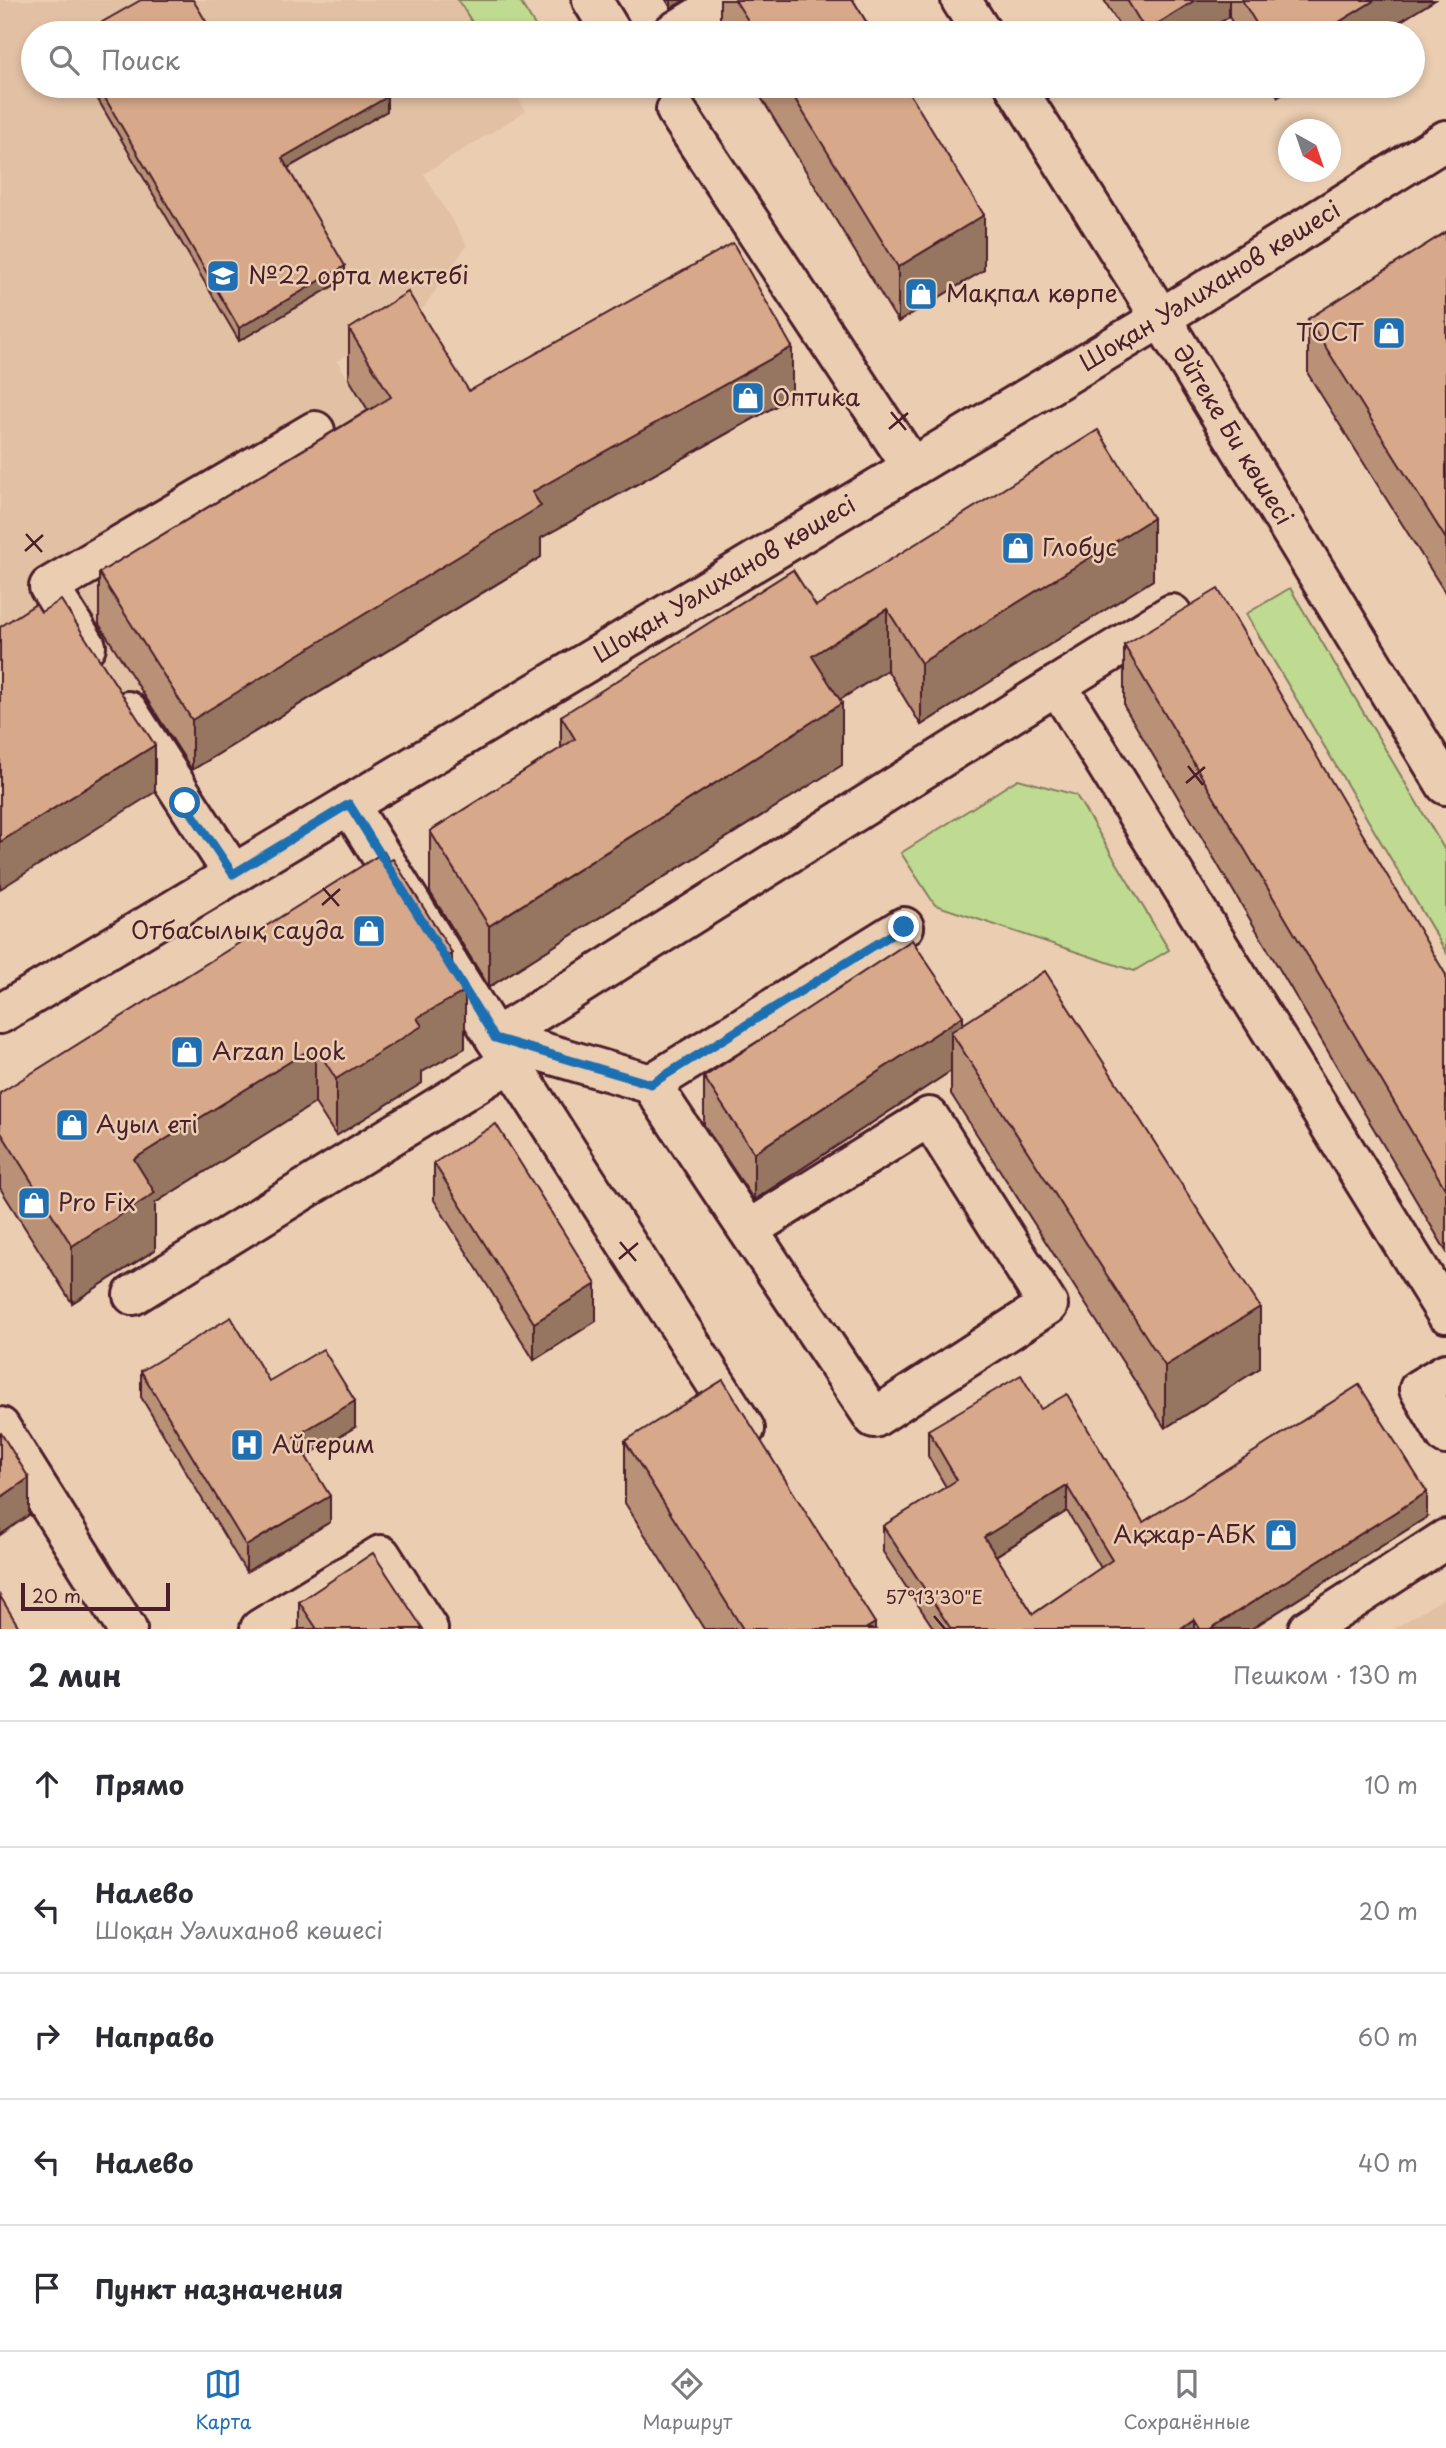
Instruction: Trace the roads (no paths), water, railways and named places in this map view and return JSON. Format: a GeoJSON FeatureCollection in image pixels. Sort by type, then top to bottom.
{"type":"FeatureCollection","features":[{"type":"Feature","properties":{"kind":"street"},"geometry":{"type":"LineString","coordinates":[[592,0],[605,21]]}},
{"type":"Feature","properties":{"kind":"street"},"geometry":{"type":"LineString","coordinates":[[692,21],[726,0]]}},
{"type":"Feature","properties":{"kind":"street"},"geometry":{"type":"LineString","coordinates":[[961,0],[974,21]]}},
{"type":"Feature","properties":{"kind":"street","name":"Әйтеке Би көшесі"},"geometry":{"type":"LineString","coordinates":[[1023,98],[1161,318],[1446,785]]}},
{"type":"Feature","properties":{"kind":"street"},"geometry":{"type":"LineString","coordinates":[[676,110],[912,467]]}},
{"type":"Feature","properties":{"kind":"street","name":"Шоқан Уәлиханов көшесі"},"geometry":{"type":"LineString","coordinates":[[0,1014],[1161,318],[1446,140]]}},
{"type":"Feature","properties":{"kind":"street"},"geometry":{"type":"LineString","coordinates":[[722,253],[757,231]]}},
{"type":"Feature","properties":{"kind":"street"},"geometry":{"type":"LineString","coordinates":[[233,874],[49,587],[315,430]]}},
{"type":"Feature","properties":{"kind":"street"},"geometry":{"type":"LineString","coordinates":[[133,1295],[1057,685],[1172,614]]}},
{"type":"Feature","properties":{"kind":"street"},"geometry":{"type":"LineString","coordinates":[[1057,685],[1446,1313]]}},
{"type":"Feature","properties":{"kind":"street"},"geometry":{"type":"LineString","coordinates":[[349,804],[763,1457]]}},
{"type":"Feature","properties":{"kind":"street"},"geometry":{"type":"LineString","coordinates":[[651,1084],[904,927]]}},
{"type":"Feature","properties":{"kind":"street"},"geometry":{"type":"LineString","coordinates":[[503,1050],[651,1084],[748,1230],[874,1418],[1048,1306],[929,1117],[748,1230]]}},
{"type":"Feature","properties":{"kind":"street"},"geometry":{"type":"LineString","coordinates":[[1446,1373],[1419,1390],[1446,1435]]}},
{"type":"Feature","properties":{"kind":"street"},"geometry":{"type":"LineString","coordinates":[[0,1427],[127,1629]]}},
{"type":"Feature","properties":{"kind":"street"},"geometry":{"type":"LineString","coordinates":[[1308,1629],[1446,1539]]}},
{"type":"Feature","properties":{"kind":"street"},"geometry":{"type":"LineString","coordinates":[[260,1629],[381,1555],[428,1629]]}},
{"type":"Feature","properties":{"kind":"place","name":"№22 орта мектебі"},"geometry":{"type":"Point","coordinates":[223,276]}},
{"type":"Feature","properties":{"kind":"place","name":"Мақпал көрпе"},"geometry":{"type":"Point","coordinates":[921,294]}},
{"type":"Feature","properties":{"kind":"place","name":"ТОСТ"},"geometry":{"type":"Point","coordinates":[1389,333]}},
{"type":"Feature","properties":{"kind":"place","name":"Оптика"},"geometry":{"type":"Point","coordinates":[748,398]}},
{"type":"Feature","properties":{"kind":"place","name":"Глобус"},"geometry":{"type":"Point","coordinates":[1018,548]}},
{"type":"Feature","properties":{"kind":"place","name":"Отбасылық сауда"},"geometry":{"type":"Point","coordinates":[369,931]}},
{"type":"Feature","properties":{"kind":"place","name":"Arzan Look"},"geometry":{"type":"Point","coordinates":[187,1052]}},
{"type":"Feature","properties":{"kind":"place","name":"Ауыл еті"},"geometry":{"type":"Point","coordinates":[72,1125]}},
{"type":"Feature","properties":{"kind":"place","name":"Pro Fix"},"geometry":{"type":"Point","coordinates":[34,1203]}},
{"type":"Feature","properties":{"kind":"place","name":"Айгерим"},"geometry":{"type":"Point","coordinates":[247,1445]}},
{"type":"Feature","properties":{"kind":"place","name":"Ақжар-АБК"},"geometry":{"type":"Point","coordinates":[1281,1535]}}]}
